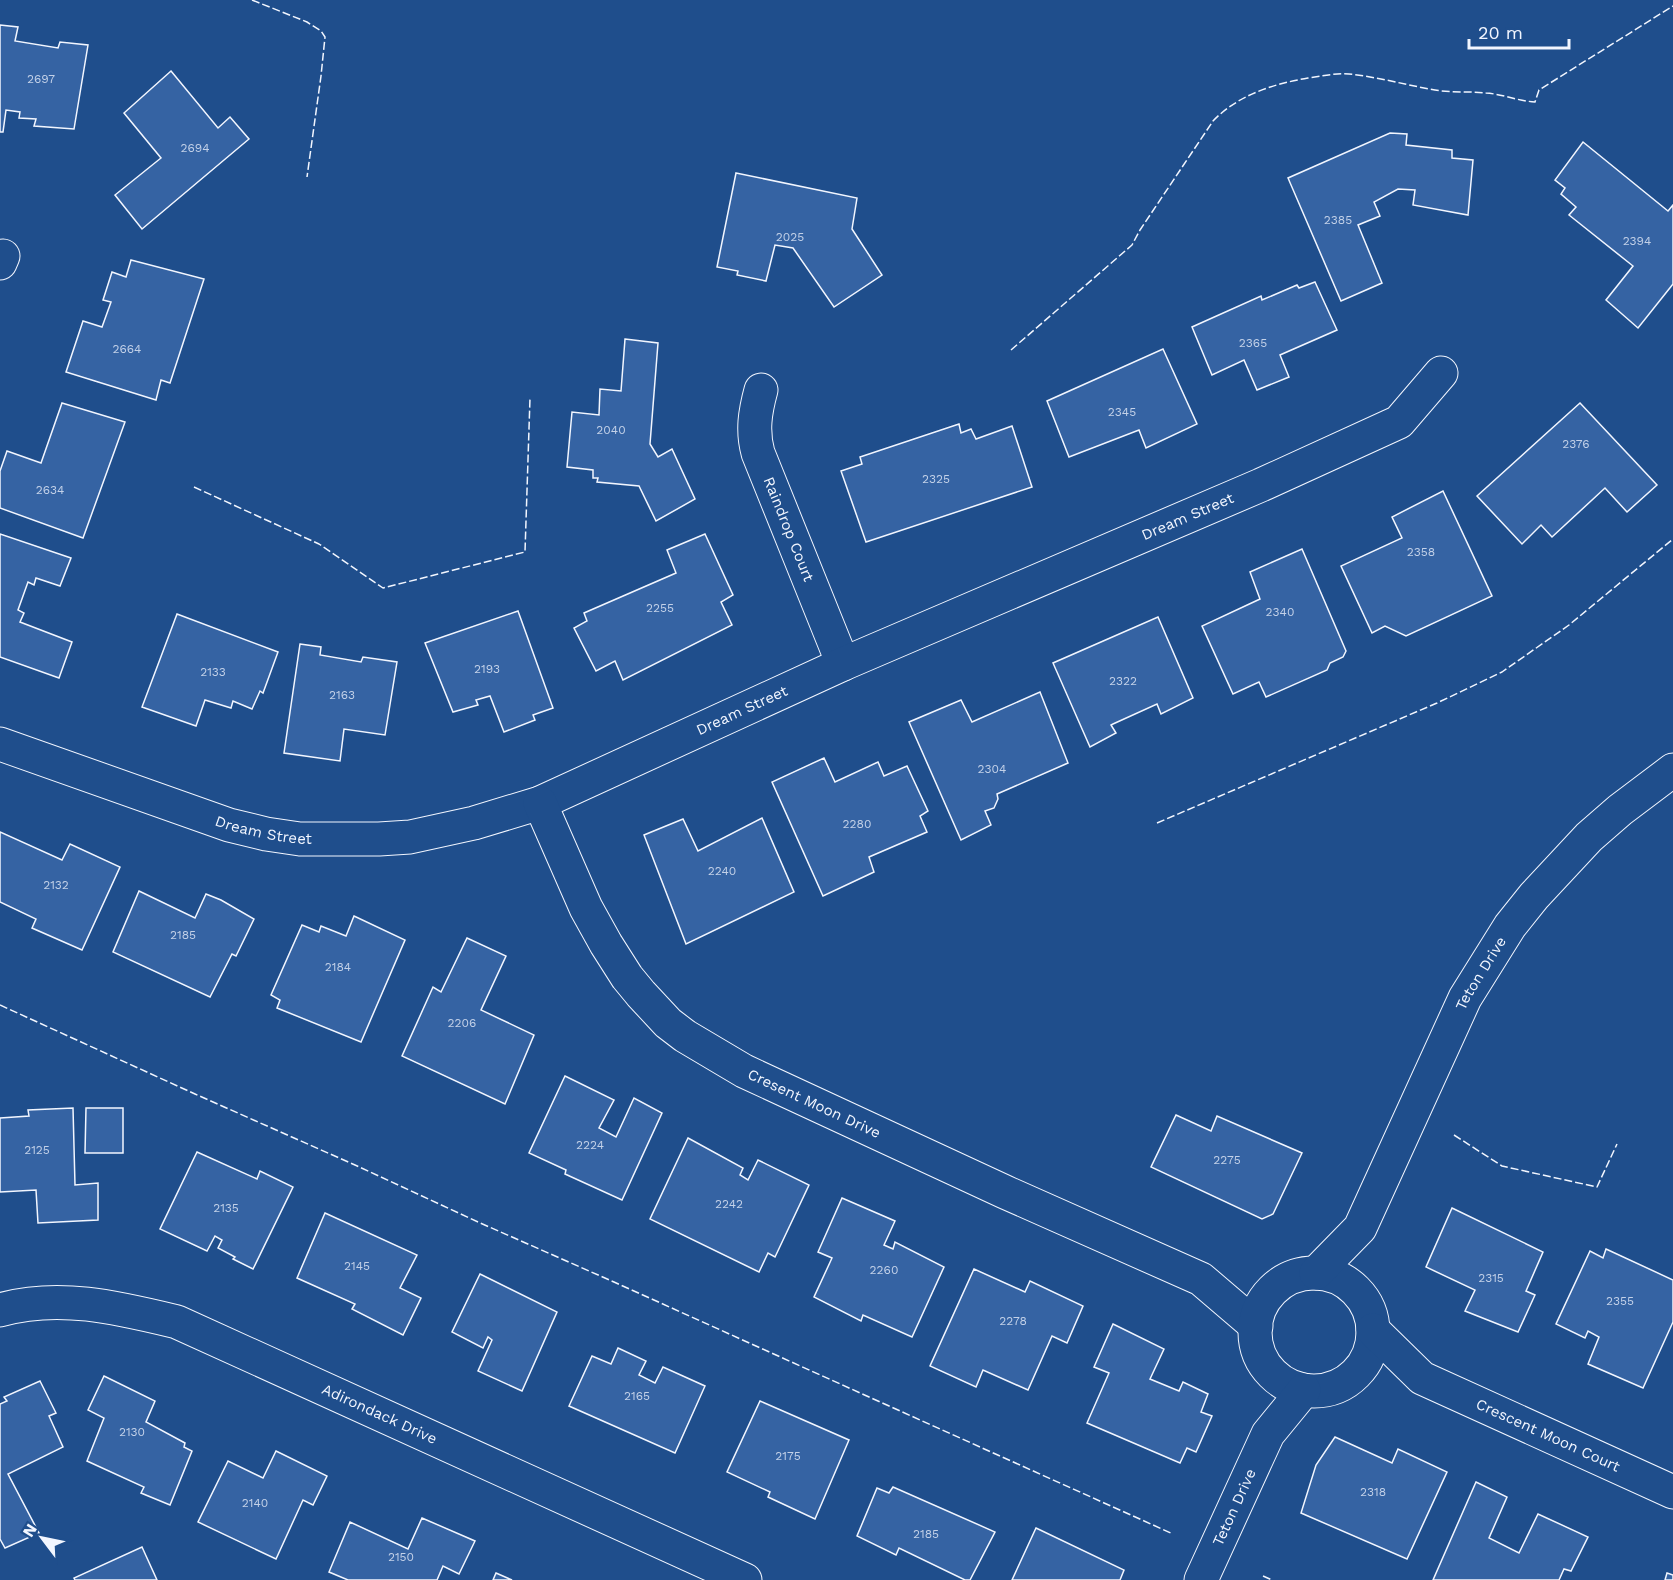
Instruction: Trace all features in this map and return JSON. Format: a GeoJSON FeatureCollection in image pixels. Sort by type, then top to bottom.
{"type":"FeatureCollection","features":[{"type":"Feature","properties":{"kind":"street","name":"Dream Street"},"geometry":{"type":"LineString","coordinates":[[0,744],[229,825],[266,834],[300,839],[410,837],[474,823],[540,803],[843,664],[1261,485],[1399,422],[1441,373]]}},
{"type":"Feature","properties":{"kind":"street","name":"Raindrop Court"},"geometry":{"type":"LineString","coordinates":[[761,390],[754,416],[755,442],[758,453],[843,664]]}},
{"type":"Feature","properties":{"kind":"street","name":"Teton Drive"},"geometry":{"type":"LineString","coordinates":[[1316,1273],[1360,1228],[1465,998],[1510,926],[1534,896],[1589,837],[1673,770]]}},
{"type":"Feature","properties":{"kind":"street","name":"Cresent Moon Drive"},"geometry":{"type":"LineString","coordinates":[[540,803],[586,908],[606,944],[641,994],[668,1023],[685,1036],[744,1071],[1005,1192],[1201,1279],[1256,1326]]}},
{"type":"Feature","properties":{"kind":"street","name":"Teton Drive"},"geometry":{"type":"LineString","coordinates":[[1357,1290],[1360,1228]]}},
{"type":"Feature","properties":{"kind":"street"},"geometry":{"type":"LineString","coordinates":[[1316,1273],[1338,1278],[1357,1290],[1369,1309],[1373,1330],[1369,1354],[1353,1377],[1333,1388],[1319,1391],[1304,1390],[1283,1382],[1267,1368],[1257,1348],[1255,1333],[1262,1305],[1270,1292],[1281,1282],[1294,1276],[1316,1273]]}},
{"type":"Feature","properties":{"kind":"street","name":"Cresent Moon Drive"},"geometry":{"type":"LineString","coordinates":[[1201,1279],[1276,1287]]}},
{"type":"Feature","properties":{"kind":"street","name":"Adirondack Drive"},"geometry":{"type":"LineString","coordinates":[[0,1310],[13,1306],[70,1302],[115,1307],[177,1322],[745,1580]]}},
{"type":"Feature","properties":{"kind":"street","name":"Crescent Moon Court"},"geometry":{"type":"LineString","coordinates":[[1373,1330],[1422,1378],[1673,1492]]}},
{"type":"Feature","properties":{"kind":"street","name":"Teton Drive"},"geometry":{"type":"LineString","coordinates":[[1267,1368],[1268,1434]]}},
{"type":"Feature","properties":{"kind":"street","name":"Crescent Moon Court"},"geometry":{"type":"LineString","coordinates":[[1353,1377],[1422,1378]]}},
{"type":"Feature","properties":{"kind":"street","name":"Teton Drive"},"geometry":{"type":"LineString","coordinates":[[1201,1580],[1268,1434],[1304,1390]]}},
{"type":"Feature","properties":{"kind":"building"},"geometry":{"type":"Polygon","coordinates":[[[0,25],[18,27],[15,41],[58,48],[60,42],[88,45],[74,129],[34,126],[36,119],[19,118],[20,112],[6,110],[3,132],[0,132],[0,25]]]}},
{"type":"Feature","properties":{"kind":"building"},"geometry":{"type":"Polygon","coordinates":[[[171,71],[218,128],[230,117],[249,139],[142,229],[115,195],[161,158],[124,113],[171,71]]]}},
{"type":"Feature","properties":{"kind":"building"},"geometry":{"type":"Polygon","coordinates":[[[1390,133],[1407,134],[1406,145],[1452,150],[1452,158],[1473,160],[1468,215],[1413,205],[1415,190],[1398,189],[1374,202],[1380,216],[1358,225],[1382,283],[1341,301],[1288,178],[1390,133]]]}},
{"type":"Feature","properties":{"kind":"building"},"geometry":{"type":"Polygon","coordinates":[[[1583,142],[1668,211],[1673,205],[1673,284],[1638,328],[1606,300],[1633,266],[1569,215],[1576,207],[1561,194],[1565,188],[1555,180],[1583,142]]]}},
{"type":"Feature","properties":{"kind":"building"},"geometry":{"type":"Polygon","coordinates":[[[736,173],[857,198],[852,229],[882,275],[834,307],[793,248],[775,245],[766,281],[737,275],[738,271],[717,267],[736,173]]]}},
{"type":"Feature","properties":{"kind":"building"},"geometry":{"type":"Polygon","coordinates":[[[131,260],[204,279],[170,383],[161,380],[156,400],[66,372],[83,321],[102,327],[111,302],[103,300],[112,272],[126,277],[131,260]]]}},
{"type":"Feature","properties":{"kind":"building"},"geometry":{"type":"Polygon","coordinates":[[[1315,282],[1337,330],[1280,355],[1289,377],[1257,390],[1244,360],[1212,375],[1192,327],[1261,296],[1262,300],[1297,285],[1299,288],[1315,282]]]}},
{"type":"Feature","properties":{"kind":"building"},"geometry":{"type":"Polygon","coordinates":[[[625,339],[658,343],[650,444],[658,457],[672,449],[695,499],[656,521],[639,486],[597,482],[598,478],[593,478],[593,470],[567,467],[572,412],[599,415],[600,389],[621,391],[625,339]]]}},
{"type":"Feature","properties":{"kind":"building"},"geometry":{"type":"Polygon","coordinates":[[[1163,349],[1197,424],[1146,448],[1139,430],[1069,457],[1047,401],[1163,349]]]}},
{"type":"Feature","properties":{"kind":"building"},"geometry":{"type":"Polygon","coordinates":[[[62,403],[125,422],[83,538],[0,508],[0,471],[7,451],[41,463],[62,403]]]}},
{"type":"Feature","properties":{"kind":"building"},"geometry":{"type":"Polygon","coordinates":[[[1580,403],[1657,485],[1627,512],[1605,488],[1552,537],[1541,525],[1522,544],[1477,496],[1580,403]]]}},
{"type":"Feature","properties":{"kind":"building"},"geometry":{"type":"Polygon","coordinates":[[[959,424],[961,433],[971,429],[976,439],[1012,426],[1032,487],[866,542],[841,471],[862,464],[860,457],[959,424]]]}},
{"type":"Feature","properties":{"kind":"building"},"geometry":{"type":"Polygon","coordinates":[[[1443,491],[1492,596],[1406,636],[1385,626],[1372,633],[1341,566],[1402,538],[1392,517],[1443,491]]]}},
{"type":"Feature","properties":{"kind":"building"},"geometry":{"type":"Polygon","coordinates":[[[0,534],[71,558],[60,586],[36,578],[34,585],[28,582],[18,610],[24,613],[20,622],[72,642],[59,678],[0,657],[0,534]]]}},
{"type":"Feature","properties":{"kind":"building"},"geometry":{"type":"Polygon","coordinates":[[[705,534],[733,595],[721,602],[732,625],[623,680],[615,661],[596,671],[574,628],[587,621],[584,613],[676,573],[667,550],[705,534]]]}},
{"type":"Feature","properties":{"kind":"building"},"geometry":{"type":"Polygon","coordinates":[[[1302,549],[1346,651],[1343,657],[1330,663],[1327,670],[1266,697],[1259,682],[1233,694],[1202,626],[1260,599],[1250,572],[1302,549]]]}},
{"type":"Feature","properties":{"kind":"building"},"geometry":{"type":"Polygon","coordinates":[[[518,611],[553,708],[533,715],[535,720],[504,732],[490,696],[476,700],[478,705],[453,712],[425,643],[518,611]]]}},
{"type":"Feature","properties":{"kind":"building"},"geometry":{"type":"Polygon","coordinates":[[[177,614],[278,652],[263,693],[260,691],[252,709],[233,701],[231,708],[205,700],[196,726],[142,707],[177,614]]]}},
{"type":"Feature","properties":{"kind":"building"},"geometry":{"type":"Polygon","coordinates":[[[1158,617],[1193,698],[1161,714],[1157,704],[1113,724],[1111,725],[1116,733],[1090,747],[1053,663],[1158,617]]]}},
{"type":"Feature","properties":{"kind":"building"},"geometry":{"type":"Polygon","coordinates":[[[300,644],[321,647],[320,655],[361,662],[363,657],[397,662],[385,735],[344,729],[340,761],[284,753],[300,644]]]}},
{"type":"Feature","properties":{"kind":"building"},"geometry":{"type":"Polygon","coordinates":[[[1040,692],[1068,763],[997,794],[998,799],[994,808],[985,811],[991,825],[961,840],[909,722],[961,700],[972,722],[1040,692]]]}},
{"type":"Feature","properties":{"kind":"building"},"geometry":{"type":"Polygon","coordinates":[[[824,758],[835,782],[878,762],[884,776],[907,766],[928,811],[920,816],[927,832],[869,857],[874,872],[823,896],[772,782],[824,758]]]}},
{"type":"Feature","properties":{"kind":"building"},"geometry":{"type":"Polygon","coordinates":[[[762,818],[794,892],[686,944],[644,835],[683,819],[698,851],[762,818]]]}},
{"type":"Feature","properties":{"kind":"building"},"geometry":{"type":"Polygon","coordinates":[[[0,832],[62,860],[70,844],[120,867],[82,950],[32,928],[36,919],[0,902],[0,832]]]}},
{"type":"Feature","properties":{"kind":"building"},"geometry":{"type":"Polygon","coordinates":[[[139,891],[195,918],[206,894],[254,919],[236,956],[232,954],[210,997],[113,952],[139,891]]]}},
{"type":"Feature","properties":{"kind":"building"},"geometry":{"type":"Polygon","coordinates":[[[354,916],[405,940],[361,1042],[277,1008],[280,1000],[271,995],[302,925],[319,932],[321,926],[346,936],[354,916]]]}},
{"type":"Feature","properties":{"kind":"building"},"geometry":{"type":"Polygon","coordinates":[[[467,938],[506,956],[481,1010],[534,1035],[505,1104],[402,1056],[433,987],[441,992],[467,938]]]}},
{"type":"Feature","properties":{"kind":"building"},"geometry":{"type":"Polygon","coordinates":[[[565,1076],[614,1100],[599,1128],[616,1137],[634,1098],[662,1113],[622,1200],[565,1174],[566,1170],[529,1153],[565,1076]]]}},
{"type":"Feature","properties":{"kind":"building"},"geometry":{"type":"Polygon","coordinates":[[[73,1108],[75,1185],[98,1183],[98,1220],[38,1223],[36,1190],[0,1192],[0,1118],[29,1116],[28,1110],[73,1108]]]}},
{"type":"Feature","properties":{"kind":"building"},"geometry":{"type":"Polygon","coordinates":[[[86,1108],[123,1108],[123,1153],[85,1153],[86,1108]]]}},
{"type":"Feature","properties":{"kind":"building"},"geometry":{"type":"Polygon","coordinates":[[[1176,1115],[1211,1131],[1217,1116],[1302,1153],[1273,1214],[1262,1219],[1151,1167],[1176,1115]]]}},
{"type":"Feature","properties":{"kind":"building"},"geometry":{"type":"Polygon","coordinates":[[[688,1138],[743,1168],[740,1175],[748,1180],[758,1160],[809,1185],[775,1257],[768,1253],[759,1272],[650,1219],[688,1138]]]}},
{"type":"Feature","properties":{"kind":"building"},"geometry":{"type":"Polygon","coordinates":[[[197,1152],[257,1179],[260,1171],[293,1187],[253,1269],[218,1248],[222,1240],[215,1236],[207,1251],[160,1229],[197,1152]]]}},
{"type":"Feature","properties":{"kind":"building"},"geometry":{"type":"Polygon","coordinates":[[[842,1198],[895,1221],[884,1245],[893,1249],[895,1242],[944,1267],[912,1337],[863,1315],[861,1321],[814,1297],[832,1258],[818,1252],[842,1198]]]}},
{"type":"Feature","properties":{"kind":"building"},"geometry":{"type":"Polygon","coordinates":[[[1452,1208],[1543,1252],[1526,1291],[1535,1295],[1518,1332],[1465,1311],[1475,1290],[1426,1267],[1452,1208]]]}},
{"type":"Feature","properties":{"kind":"building"},"geometry":{"type":"Polygon","coordinates":[[[325,1213],[417,1255],[400,1288],[421,1298],[403,1335],[352,1309],[355,1304],[297,1278],[325,1213]]]}},
{"type":"Feature","properties":{"kind":"building"},"geometry":{"type":"Polygon","coordinates":[[[1606,1249],[1673,1280],[1673,1322],[1643,1388],[1588,1364],[1599,1337],[1588,1331],[1585,1338],[1556,1324],[1590,1251],[1603,1258],[1606,1249]]]}},
{"type":"Feature","properties":{"kind":"building"},"geometry":{"type":"Polygon","coordinates":[[[974,1269],[1025,1292],[1030,1281],[1083,1306],[1067,1343],[1052,1336],[1028,1390],[983,1370],[976,1387],[930,1366],[974,1269]]]}},
{"type":"Feature","properties":{"kind":"building"},"geometry":{"type":"Polygon","coordinates":[[[480,1274],[557,1312],[522,1391],[478,1371],[492,1340],[488,1337],[483,1348],[452,1332],[480,1274]]]}},
{"type":"Feature","properties":{"kind":"building"},"geometry":{"type":"Polygon","coordinates":[[[1113,1324],[1164,1349],[1150,1379],[1179,1391],[1183,1382],[1208,1394],[1201,1412],[1212,1416],[1196,1452],[1187,1448],[1180,1463],[1087,1423],[1109,1373],[1094,1367],[1113,1324]]]}},
{"type":"Feature","properties":{"kind":"building"},"geometry":{"type":"Polygon","coordinates":[[[618,1348],[646,1361],[639,1375],[655,1383],[663,1367],[705,1386],[675,1453],[569,1406],[592,1356],[611,1364],[618,1348]]]}},
{"type":"Feature","properties":{"kind":"building"},"geometry":{"type":"Polygon","coordinates":[[[104,1376],[155,1401],[146,1422],[185,1443],[184,1447],[192,1451],[170,1505],[141,1493],[144,1487],[87,1461],[104,1418],[88,1410],[104,1376]]]}},
{"type":"Feature","properties":{"kind":"building"},"geometry":{"type":"Polygon","coordinates":[[[40,1381],[56,1413],[49,1416],[63,1447],[8,1474],[39,1533],[5,1548],[0,1539],[0,1404],[7,1401],[4,1397],[40,1381]]]}},
{"type":"Feature","properties":{"kind":"building"},"geometry":{"type":"Polygon","coordinates":[[[760,1401],[849,1440],[815,1519],[768,1497],[770,1492],[727,1472],[760,1401]]]}},
{"type":"Feature","properties":{"kind":"building"},"geometry":{"type":"Polygon","coordinates":[[[1335,1437],[1392,1463],[1398,1449],[1447,1472],[1407,1559],[1301,1513],[1316,1465],[1335,1437]]]}},
{"type":"Feature","properties":{"kind":"building"},"geometry":{"type":"Polygon","coordinates":[[[276,1451],[327,1476],[313,1505],[303,1500],[276,1559],[198,1522],[228,1461],[263,1478],[276,1451]]]}},
{"type":"Feature","properties":{"kind":"building"},"geometry":{"type":"Polygon","coordinates":[[[1476,1482],[1507,1497],[1489,1538],[1519,1553],[1538,1514],[1588,1537],[1571,1571],[1564,1569],[1559,1580],[1433,1580],[1476,1482]]]}},
{"type":"Feature","properties":{"kind":"building"},"geometry":{"type":"Polygon","coordinates":[[[893,1487],[995,1532],[970,1580],[965,1580],[899,1548],[896,1555],[857,1536],[877,1488],[889,1493],[893,1487]]]}},
{"type":"Feature","properties":{"kind":"building"},"geometry":{"type":"Polygon","coordinates":[[[422,1518],[475,1541],[459,1574],[443,1566],[437,1580],[348,1580],[329,1572],[350,1522],[408,1549],[422,1518]]]}},
{"type":"Feature","properties":{"kind":"building"},"geometry":{"type":"Polygon","coordinates":[[[1036,1528],[1124,1570],[1120,1580],[1012,1580],[1036,1528]]]}},
{"type":"Feature","properties":{"kind":"building"},"geometry":{"type":"Polygon","coordinates":[[[142,1547],[157,1580],[75,1580],[74,1578],[142,1547]]]}},
{"type":"Feature","properties":{"kind":"building"},"geometry":{"type":"Polygon","coordinates":[[[496,1573],[512,1580],[493,1580],[496,1573]]]}},
{"type":"Feature","properties":{"kind":"building"},"geometry":{"type":"Polygon","coordinates":[[[1667,1573],[1673,1575],[1673,1580],[1665,1580],[1667,1573]]]}},
{"type":"Feature","properties":{"kind":"fence"},"geometry":{"type":"LineString","coordinates":[[252,0],[307,22],[321,31],[325,37],[307,177]]}},
{"type":"Feature","properties":{"kind":"fence"},"geometry":{"type":"LineString","coordinates":[[1011,350],[1132,245],[1213,121],[1233,104],[1257,92],[1282,84],[1344,74],[1435,90],[1480,92],[1535,102],[1539,90],[1673,6]]}},
{"type":"Feature","properties":{"kind":"fence"},"geometry":{"type":"LineString","coordinates":[[194,487],[319,544],[383,588],[525,552],[530,398]]}},
{"type":"Feature","properties":{"kind":"fence"},"geometry":{"type":"LineString","coordinates":[[1157,823],[1437,703],[1502,672],[1569,625],[1673,539]]}},
{"type":"Feature","properties":{"kind":"fence"},"geometry":{"type":"LineString","coordinates":[[0,1005],[1173,1534]]}},
{"type":"Feature","properties":{"kind":"fence"},"geometry":{"type":"LineString","coordinates":[[1454,1135],[1502,1166],[1597,1187],[1617,1144]]}},
{"type":"Feature","properties":{"kind":"fence"},"geometry":{"type":"LineString","coordinates":[[1263,1576],[1272,1580]]}}]}
